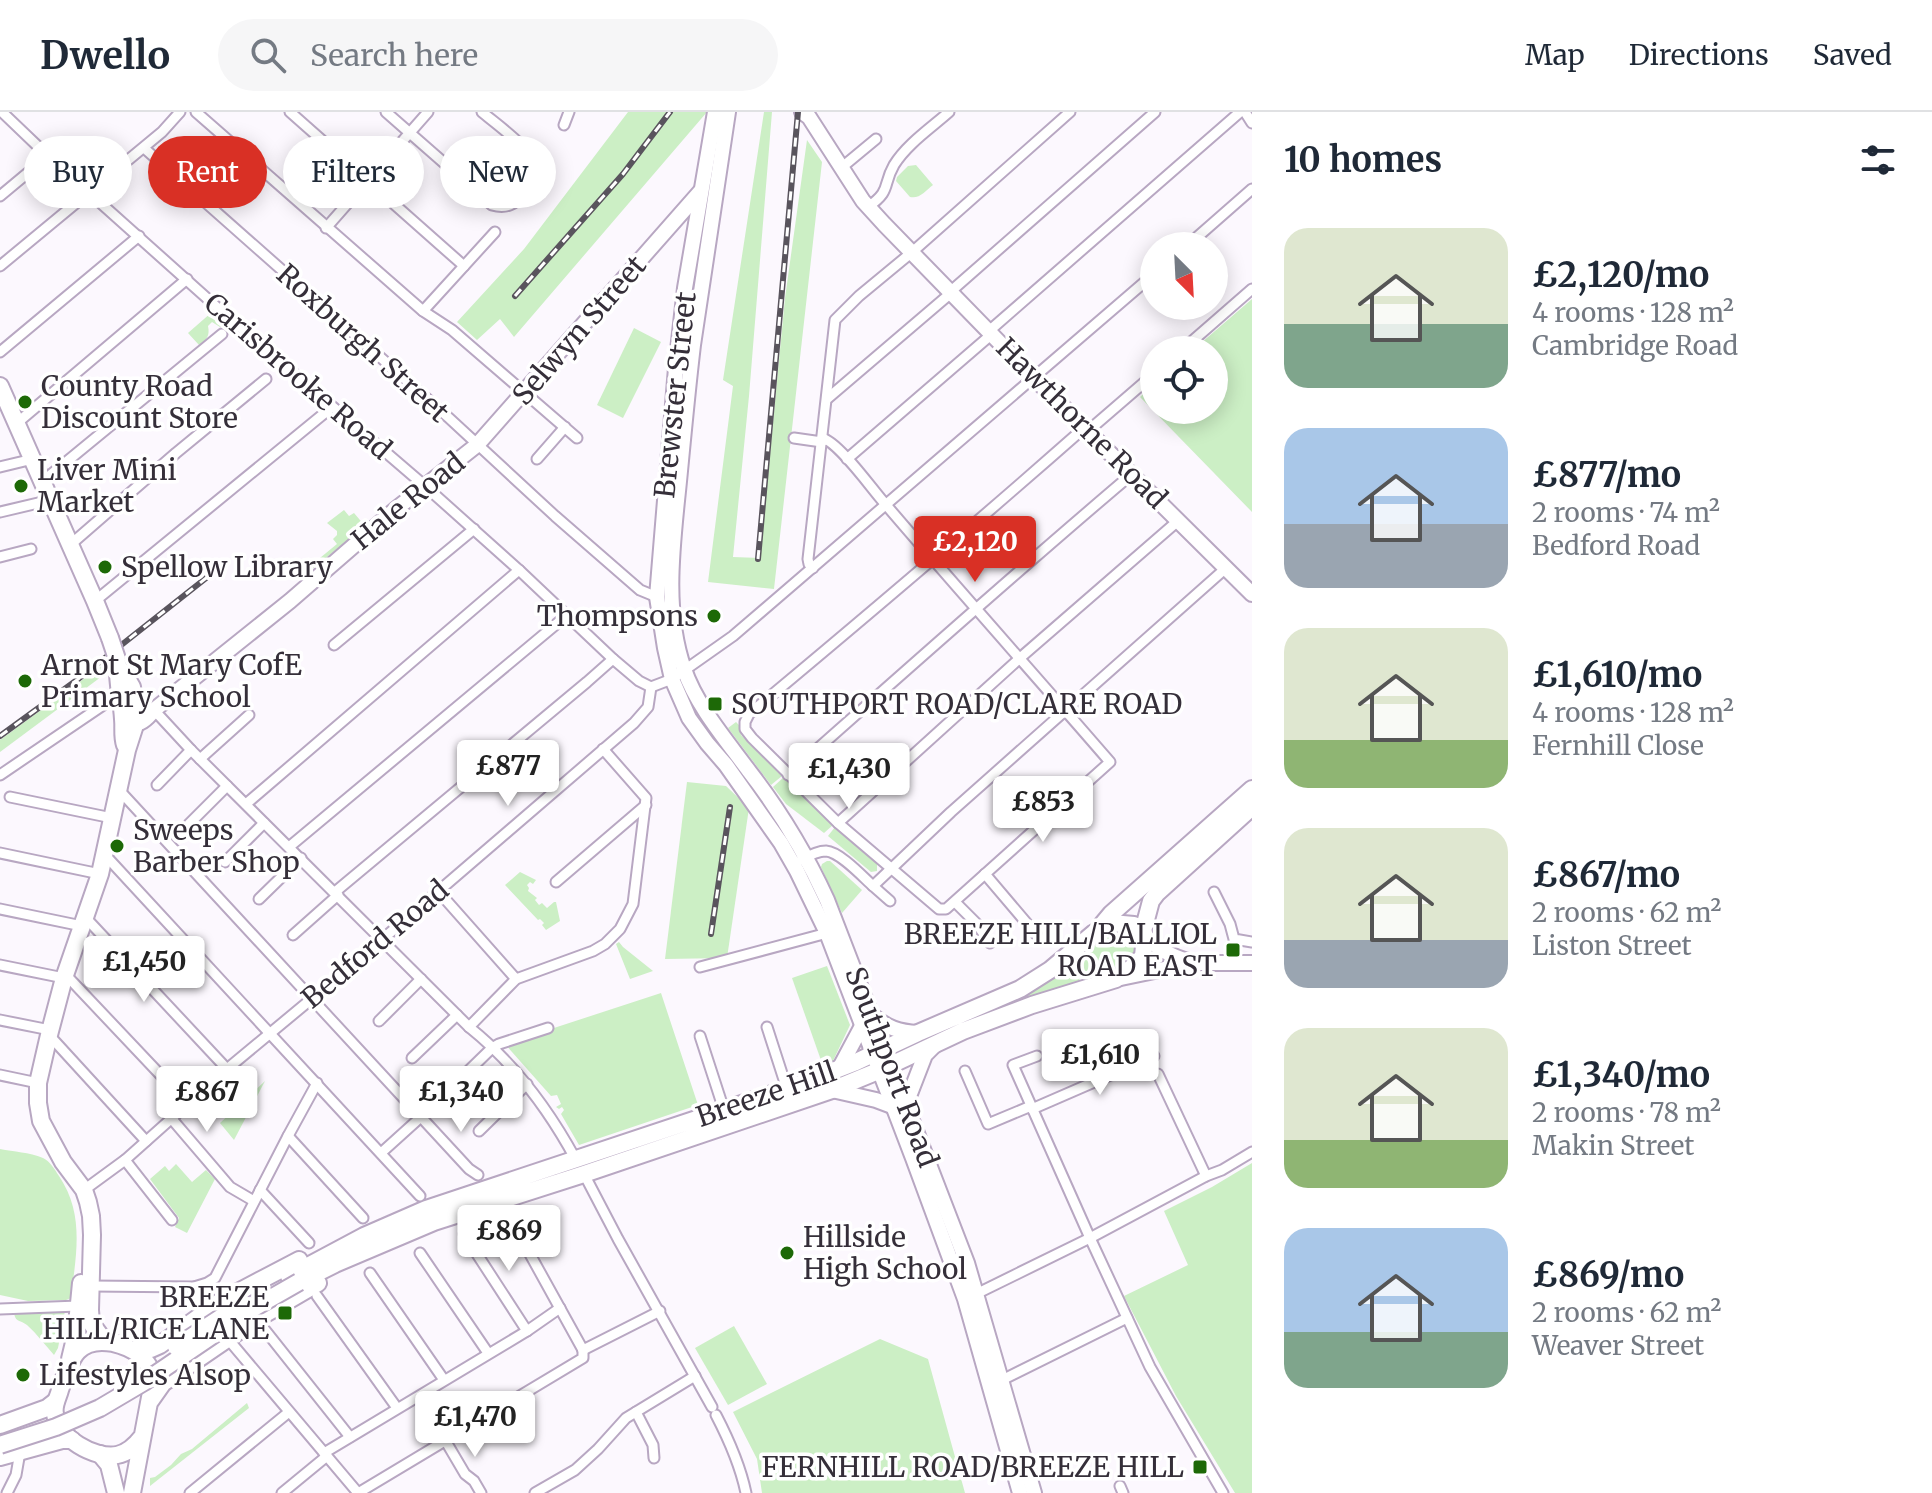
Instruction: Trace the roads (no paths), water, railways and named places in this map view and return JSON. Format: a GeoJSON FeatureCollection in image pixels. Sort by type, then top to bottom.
{"type":"FeatureCollection","features":[{"type":"Feature","properties":{"kind":"highway"},"geometry":{"type":"LineString","coordinates":[[0,386],[10,420],[33,459],[95,601],[118,663],[132,687],[132,721],[100,874],[65,977],[38,1083],[41,1121],[63,1162],[84,1190],[91,1216],[91,1323],[105,1342]]}},
{"type":"Feature","properties":{"kind":"highway"},"geometry":{"type":"LineString","coordinates":[[118,663],[121,695],[132,721]]}},
{"type":"Feature","properties":{"kind":"highway"},"geometry":{"type":"LineString","coordinates":[[1094,933],[1111,914],[1252,789]]}},
{"type":"Feature","properties":{"kind":"highway"},"geometry":{"type":"LineString","coordinates":[[1144,933],[1151,901],[1157,893],[1252,807]]}},
{"type":"Feature","properties":{"kind":"highway","name":"Breeze Hill"},"geometry":{"type":"LineString","coordinates":[[370,1241],[442,1219],[839,1069],[882,1060],[1032,1005],[1116,979],[1143,956],[1144,933],[1134,925],[1111,923],[1020,989],[918,1033],[882,1060],[832,1090],[580,1167]]}},
{"type":"Feature","properties":{"kind":"highway"},"geometry":{"type":"LineString","coordinates":[[0,1434],[55,1416],[112,1389],[217,1319],[294,1279],[335,1264],[370,1241]]}},
{"type":"Feature","properties":{"kind":"highway"},"geometry":{"type":"LineString","coordinates":[[69,1362],[88,1344],[96,1341],[134,1350],[151,1349],[194,1321],[214,1292],[315,1252],[370,1241]]}},
{"type":"Feature","properties":{"kind":"highway"},"geometry":{"type":"LineString","coordinates":[[150,1401],[163,1383],[258,1318],[360,1259],[370,1241]]}},
{"type":"Feature","properties":{"kind":"highway"},"geometry":{"type":"LineString","coordinates":[[91,1251],[83,1272],[76,1334],[56,1401],[55,1415],[63,1432],[72,1440],[106,1459],[116,1493]]}},
{"type":"Feature","properties":{"kind":"highway"},"geometry":{"type":"LineString","coordinates":[[0,1445],[56,1427],[100,1408],[144,1382],[294,1279]]}},
{"type":"Feature","properties":{"kind":"highway"},"geometry":{"type":"LineString","coordinates":[[132,1493],[154,1376],[146,1360],[134,1350]]}},
{"type":"Feature","properties":{"kind":"highway"},"geometry":{"type":"LineString","coordinates":[[0,1425],[47,1408],[56,1401]]}},
{"type":"Feature","properties":{"kind":"highway"},"geometry":{"type":"LineString","coordinates":[[19,1419],[17,1435],[20,1452]]}},
{"type":"Feature","properties":{"kind":"highway"},"geometry":{"type":"LineString","coordinates":[[100,1454],[115,1456],[126,1452],[142,1437]]}},
{"type":"Feature","properties":{"kind":"highway"},"geometry":{"type":"LineString","coordinates":[[0,1457],[72,1440]]}},
{"type":"Feature","properties":{"kind":"main road","name":"Brewster Street"},"geometry":{"type":"LineString","coordinates":[[678,675],[660,624],[657,597],[685,288],[715,112]]}},
{"type":"Feature","properties":{"kind":"main road","name":"Brewster Street"},"geometry":{"type":"LineString","coordinates":[[678,675],[672,570],[693,345],[728,112]]}},
{"type":"Feature","properties":{"kind":"main road","name":"Hawthorne Road"},"geometry":{"type":"LineString","coordinates":[[810,118],[868,207],[1034,378],[1252,594]]}},
{"type":"Feature","properties":{"kind":"main road","name":"Selwyn Street"},"geometry":{"type":"LineString","coordinates":[[477,445],[702,190]]}},
{"type":"Feature","properties":{"kind":"main road"},"geometry":{"type":"LineString","coordinates":[[680,215],[692,216],[696,224]]}},
{"type":"Feature","properties":{"kind":"main road","name":"Hale Road"},"geometry":{"type":"LineString","coordinates":[[132,721],[154,710],[477,445]]}},
{"type":"Feature","properties":{"kind":"main road","name":"Southport Road"},"geometry":{"type":"LineString","coordinates":[[678,675],[783,819],[800,862],[822,888],[833,931],[899,1105],[913,1158],[971,1297],[996,1383],[1034,1493]]}},
{"type":"Feature","properties":{"kind":"main road","name":"Breeze Hill"},"geometry":{"type":"LineString","coordinates":[[1144,933],[1161,951],[1193,963]]}},
{"type":"Feature","properties":{"kind":"main road","name":"Breeze Hill"},"geometry":{"type":"LineString","coordinates":[[1116,979],[1193,963],[1252,963]]}},
{"type":"Feature","properties":{"kind":"main road"},"geometry":{"type":"LineString","coordinates":[[839,1069],[867,1020],[894,1030],[918,1033]]}},
{"type":"Feature","properties":{"kind":"main road"},"geometry":{"type":"LineString","coordinates":[[832,1090],[899,1105],[925,1055],[938,1041]]}},
{"type":"Feature","properties":{"kind":"main road","name":"Southport Road"},"geometry":{"type":"LineString","coordinates":[[996,1383],[1020,1493]]}},
{"type":"Feature","properties":{"kind":"street","name":"Carisbrooke Road"},"geometry":{"type":"LineString","coordinates":[[2,112],[27,136]]}},
{"type":"Feature","properties":{"kind":"street"},"geometry":{"type":"LineString","coordinates":[[132,158],[180,112]]}},
{"type":"Feature","properties":{"kind":"street"},"geometry":{"type":"LineString","coordinates":[[196,112],[423,311],[452,330],[577,438]]}},
{"type":"Feature","properties":{"kind":"street"},"geometry":{"type":"LineString","coordinates":[[290,112],[318,136]]}},
{"type":"Feature","properties":{"kind":"street"},"geometry":{"type":"LineString","coordinates":[[386,112],[492,205],[501,208],[510,206],[533,179],[535,161],[482,112]]}},
{"type":"Feature","properties":{"kind":"street"},"geometry":{"type":"LineString","coordinates":[[406,136],[428,112]]}},
{"type":"Feature","properties":{"kind":"street"},"geometry":{"type":"LineString","coordinates":[[868,207],[886,191],[893,167],[905,151],[949,112]]}},
{"type":"Feature","properties":{"kind":"street"},"geometry":{"type":"LineString","coordinates":[[813,568],[808,559],[835,320],[1070,112]]}},
{"type":"Feature","properties":{"kind":"street"},"geometry":{"type":"LineString","coordinates":[[828,398],[1155,112]]}},
{"type":"Feature","properties":{"kind":"street"},"geometry":{"type":"LineString","coordinates":[[847,459],[1243,112],[1252,123]]}},
{"type":"Feature","properties":{"kind":"street"},"geometry":{"type":"LineString","coordinates":[[841,168],[876,139]]}},
{"type":"Feature","properties":{"kind":"street","name":"Roxburgh Street"},"geometry":{"type":"LineString","coordinates":[[144,148],[555,516],[640,590],[657,597]]}},
{"type":"Feature","properties":{"kind":"street"},"geometry":{"type":"LineString","coordinates":[[0,196],[24,176]]}},
{"type":"Feature","properties":{"kind":"street"},"geometry":{"type":"LineString","coordinates":[[1203,232],[1252,189]]}},
{"type":"Feature","properties":{"kind":"street"},"geometry":{"type":"LineString","coordinates":[[0,266],[71,208]]}},
{"type":"Feature","properties":{"kind":"street","name":"Carisbrooke Road"},"geometry":{"type":"LineString","coordinates":[[106,208],[474,529],[613,659],[651,687]]}},
{"type":"Feature","properties":{"kind":"street"},"geometry":{"type":"LineString","coordinates":[[326,228],[344,208]]}},
{"type":"Feature","properties":{"kind":"street"},"geometry":{"type":"LineString","coordinates":[[399,208],[464,266]]}},
{"type":"Feature","properties":{"kind":"street"},"geometry":{"type":"LineString","coordinates":[[423,311],[495,232]]}},
{"type":"Feature","properties":{"kind":"street"},"geometry":{"type":"LineString","coordinates":[[0,352],[139,236]]}},
{"type":"Feature","properties":{"kind":"street"},"geometry":{"type":"LineString","coordinates":[[10,420],[187,279]]}},
{"type":"Feature","properties":{"kind":"street"},"geometry":{"type":"LineString","coordinates":[[651,687],[678,675],[733,636],[1140,286]]}},
{"type":"Feature","properties":{"kind":"street"},"geometry":{"type":"LineString","coordinates":[[1198,336],[1252,289]]}},
{"type":"Feature","properties":{"kind":"street"},"geometry":{"type":"LineString","coordinates":[[43,481],[222,334]]}},
{"type":"Feature","properties":{"kind":"street"},"geometry":{"type":"LineString","coordinates":[[70,545],[266,379]]}},
{"type":"Feature","properties":{"kind":"street"},"geometry":{"type":"LineString","coordinates":[[794,438],[832,442],[847,459],[932,559],[976,610],[1110,762],[946,909],[939,909],[838,823],[747,732],[745,722],[749,714],[932,559],[1086,429],[1140,385]]}},
{"type":"Feature","properties":{"kind":"street"},"geometry":{"type":"LineString","coordinates":[[95,601],[332,407]]}},
{"type":"Feature","properties":{"kind":"street"},"geometry":{"type":"LineString","coordinates":[[537,459],[565,427]]}},
{"type":"Feature","properties":{"kind":"street"},"geometry":{"type":"LineString","coordinates":[[0,467],[33,459]]}},
{"type":"Feature","properties":{"kind":"street"},"geometry":{"type":"LineString","coordinates":[[788,775],[1132,474]]}},
{"type":"Feature","properties":{"kind":"street"},"geometry":{"type":"LineString","coordinates":[[0,512],[51,500]]}},
{"type":"Feature","properties":{"kind":"street"},"geometry":{"type":"LineString","coordinates":[[838,823],[1020,658],[1179,520]]}},
{"type":"Feature","properties":{"kind":"street"},"geometry":{"type":"LineString","coordinates":[[334,645],[474,529]]}},
{"type":"Feature","properties":{"kind":"street"},"geometry":{"type":"LineString","coordinates":[[0,557],[31,549]]}},
{"type":"Feature","properties":{"kind":"street"},"geometry":{"type":"LineString","coordinates":[[16,553],[20,566]]}},
{"type":"Feature","properties":{"kind":"street"},"geometry":{"type":"LineString","coordinates":[[873,886],[1226,568]]}},
{"type":"Feature","properties":{"kind":"street"},"geometry":{"type":"LineString","coordinates":[[246,804],[519,570]]}},
{"type":"Feature","properties":{"kind":"street"},"geometry":{"type":"LineString","coordinates":[[289,847],[566,616]]}},
{"type":"Feature","properties":{"kind":"street"},"geometry":{"type":"LineString","coordinates":[[293,935],[336,893],[613,659]]}},
{"type":"Feature","properties":{"kind":"street","name":"Bedford Road"},"geometry":{"type":"LineString","coordinates":[[84,1190],[125,1160],[187,1103],[382,940],[643,714],[648,707],[651,687]]}},
{"type":"Feature","properties":{"kind":"street"},"geometry":{"type":"LineString","coordinates":[[0,775],[121,695]]}},
{"type":"Feature","properties":{"kind":"street"},"geometry":{"type":"LineString","coordinates":[[154,710],[527,1084],[564,1137],[714,1411],[741,1469],[746,1493]]}},
{"type":"Feature","properties":{"kind":"street"},"geometry":{"type":"LineString","coordinates":[[200,759],[249,715]]}},
{"type":"Feature","properties":{"kind":"street"},"geometry":{"type":"LineString","coordinates":[[469,1027],[516,979],[605,944],[620,929],[633,904],[646,798],[603,749]]}},
{"type":"Feature","properties":{"kind":"street"},"geometry":{"type":"LineString","coordinates":[[157,785],[191,750]]}},
{"type":"Feature","properties":{"kind":"street"},"geometry":{"type":"LineString","coordinates":[[189,824],[227,786]]}},
{"type":"Feature","properties":{"kind":"street"},"geometry":{"type":"LineString","coordinates":[[119,790],[469,1169],[478,1175]]}},
{"type":"Feature","properties":{"kind":"street"},"geometry":{"type":"LineString","coordinates":[[10,797],[112,818]]}},
{"type":"Feature","properties":{"kind":"street"},"geometry":{"type":"LineString","coordinates":[[556,882],[646,805]]}},
{"type":"Feature","properties":{"kind":"street"},"geometry":{"type":"LineString","coordinates":[[225,862],[264,823]]}},
{"type":"Feature","properties":{"kind":"street"},"geometry":{"type":"LineString","coordinates":[[800,862],[824,851],[834,853],[890,901]]}},
{"type":"Feature","properties":{"kind":"street"},"geometry":{"type":"LineString","coordinates":[[0,853],[100,874]]}},
{"type":"Feature","properties":{"kind":"street"},"geometry":{"type":"LineString","coordinates":[[104,855],[420,1196]]}},
{"type":"Feature","properties":{"kind":"street"},"geometry":{"type":"LineString","coordinates":[[259,899],[301,858]]}},
{"type":"Feature","properties":{"kind":"street"},"geometry":{"type":"LineString","coordinates":[[985,874],[1041,940]]}},
{"type":"Feature","properties":{"kind":"street"},"geometry":{"type":"LineString","coordinates":[[438,891],[516,979]]}},
{"type":"Feature","properties":{"kind":"street"},"geometry":{"type":"LineString","coordinates":[[1214,892],[1234,939],[1252,942]]}},
{"type":"Feature","properties":{"kind":"street"},"geometry":{"type":"LineString","coordinates":[[955,902],[990,943]]}},
{"type":"Feature","properties":{"kind":"street"},"geometry":{"type":"LineString","coordinates":[[0,909],[83,922],[227,1069]]}},
{"type":"Feature","properties":{"kind":"street"},"geometry":{"type":"LineString","coordinates":[[700,967],[833,931]]}},
{"type":"Feature","properties":{"kind":"street"},"geometry":{"type":"LineString","coordinates":[[0,965],[65,977],[187,1103]]}},
{"type":"Feature","properties":{"kind":"street"},"geometry":{"type":"LineString","coordinates":[[379,1021],[421,979]]}},
{"type":"Feature","properties":{"kind":"street"},"geometry":{"type":"LineString","coordinates":[[412,1058],[457,1015]]}},
{"type":"Feature","properties":{"kind":"street"},"geometry":{"type":"LineString","coordinates":[[0,1020],[49,1032],[146,1141]]}},
{"type":"Feature","properties":{"kind":"street"},"geometry":{"type":"LineString","coordinates":[[381,1153],[492,1048],[544,1029],[535,1020]]}},
{"type":"Feature","properties":{"kind":"street"},"geometry":{"type":"LineString","coordinates":[[767,1027],[787,1089]]}},
{"type":"Feature","properties":{"kind":"street"},"geometry":{"type":"LineString","coordinates":[[700,1036],[724,1110]]}},
{"type":"Feature","properties":{"kind":"street"},"geometry":{"type":"LineString","coordinates":[[1037,1056],[1013,1065],[1127,1318],[1162,1389],[1223,1493]]}},
{"type":"Feature","properties":{"kind":"street"},"geometry":{"type":"LineString","coordinates":[[965,1071],[988,1124],[1154,1056]]}},
{"type":"Feature","properties":{"kind":"street"},"geometry":{"type":"LineString","coordinates":[[1158,1074],[1206,1176]]}},
{"type":"Feature","properties":{"kind":"street"},"geometry":{"type":"LineString","coordinates":[[0,1075],[38,1083]]}},
{"type":"Feature","properties":{"kind":"street"},"geometry":{"type":"LineString","coordinates":[[91,1286],[194,1287],[214,1292],[215,1278],[317,1083]]}},
{"type":"Feature","properties":{"kind":"street"},"geometry":{"type":"LineString","coordinates":[[479,1131],[527,1084]]}},
{"type":"Feature","properties":{"kind":"street"},"geometry":{"type":"LineString","coordinates":[[171,1118],[230,1187],[254,1201]]}},
{"type":"Feature","properties":{"kind":"street"},"geometry":{"type":"LineString","coordinates":[[288,1136],[363,1218]]}},
{"type":"Feature","properties":{"kind":"street"},"geometry":{"type":"LineString","coordinates":[[971,1297],[1252,1152]]}},
{"type":"Feature","properties":{"kind":"street"},"geometry":{"type":"LineString","coordinates":[[125,1160],[172,1220]]}},
{"type":"Feature","properties":{"kind":"street"},"geometry":{"type":"LineString","coordinates":[[260,1190],[309,1243]]}},
{"type":"Feature","properties":{"kind":"street"},"geometry":{"type":"LineString","coordinates":[[228,1339],[358,1493],[583,1358],[583,1350],[510,1218]]}},
{"type":"Feature","properties":{"kind":"street"},"geometry":{"type":"LineString","coordinates":[[464,1234],[527,1331]]}},
{"type":"Feature","properties":{"kind":"street"},"geometry":{"type":"LineString","coordinates":[[420,1253],[488,1353]]}},
{"type":"Feature","properties":{"kind":"street"},"geometry":{"type":"LineString","coordinates":[[370,1273],[444,1380]]}},
{"type":"Feature","properties":{"kind":"street"},"geometry":{"type":"LineString","coordinates":[[194,1287],[202,1302],[194,1321]]}},
{"type":"Feature","properties":{"kind":"street"},"geometry":{"type":"LineString","coordinates":[[317,1296],[397,1408]]}},
{"type":"Feature","properties":{"kind":"street"},"geometry":{"type":"LineString","coordinates":[[0,1309],[78,1306]]}},
{"type":"Feature","properties":{"kind":"street"},"geometry":{"type":"LineString","coordinates":[[282,1493],[350,1437],[560,1308]]}},
{"type":"Feature","properties":{"kind":"street"},"geometry":{"type":"LineString","coordinates":[[583,1350],[660,1311]]}},
{"type":"Feature","properties":{"kind":"street"},"geometry":{"type":"LineString","coordinates":[[996,1383],[1127,1318]]}},
{"type":"Feature","properties":{"kind":"street"},"geometry":{"type":"LineString","coordinates":[[265,1330],[350,1437]]}},
{"type":"Feature","properties":{"kind":"street"},"geometry":{"type":"LineString","coordinates":[[535,1493],[575,1470],[626,1418],[695,1376]]}},
{"type":"Feature","properties":{"kind":"street"},"geometry":{"type":"LineString","coordinates":[[190,1493],[289,1412]]}},
{"type":"Feature","properties":{"kind":"street"},"geometry":{"type":"LineString","coordinates":[[636,1412],[653,1445],[654,1458]]}},
{"type":"Feature","properties":{"kind":"street"},"geometry":{"type":"LineString","coordinates":[[445,1440],[465,1474],[481,1493]]}},
{"type":"Feature","properties":{"kind":"street"},"geometry":{"type":"LineString","coordinates":[[7,1493],[16,1475],[20,1452]]}},
{"type":"Feature","properties":{"kind":"railway"},"geometry":{"type":"LineString","coordinates":[[515,296],[623,174],[670,112]]}},
{"type":"Feature","properties":{"kind":"railway"},"geometry":{"type":"LineString","coordinates":[[758,559],[798,112]]}},
{"type":"Feature","properties":{"kind":"railway"},"geometry":{"type":"LineString","coordinates":[[0,736],[77,680],[215,571]]}},
{"type":"Feature","properties":{"kind":"railway"},"geometry":{"type":"LineString","coordinates":[[711,934],[730,807]]}},
{"type":"Feature","properties":{"kind":"place","name":"County Road Discount Store"},"geometry":{"type":"Point","coordinates":[25,402]}},
{"type":"Feature","properties":{"kind":"place","name":"Liver Mini Market"},"geometry":{"type":"Point","coordinates":[21,486]}},
{"type":"Feature","properties":{"kind":"place","name":"Spellow Library"},"geometry":{"type":"Point","coordinates":[105,567]}},
{"type":"Feature","properties":{"kind":"place","name":"Thompsons"},"geometry":{"type":"Point","coordinates":[714,616]}},
{"type":"Feature","properties":{"kind":"place","name":"Arnot St Mary CofE Primary School"},"geometry":{"type":"Point","coordinates":[25,681]}},
{"type":"Feature","properties":{"kind":"place","name":"SOUTHPORT ROAD/CLARE ROAD"},"geometry":{"type":"Point","coordinates":[715,704]}},
{"type":"Feature","properties":{"kind":"place","name":"Sweeps Barber Shop"},"geometry":{"type":"Point","coordinates":[117,846]}},
{"type":"Feature","properties":{"kind":"place","name":"BREEZE HILL/BALLIOL ROAD EAST"},"geometry":{"type":"Point","coordinates":[1233,950]}},
{"type":"Feature","properties":{"kind":"place","name":"Hillside High School"},"geometry":{"type":"Point","coordinates":[787,1253]}},
{"type":"Feature","properties":{"kind":"place","name":"BREEZE HILL/RICE LANE"},"geometry":{"type":"Point","coordinates":[285,1313]}},
{"type":"Feature","properties":{"kind":"place","name":"Lifestyles Alsop"},"geometry":{"type":"Point","coordinates":[23,1375]}},
{"type":"Feature","properties":{"kind":"place","name":"FERNHILL ROAD/BREEZE HILL"},"geometry":{"type":"Point","coordinates":[1200,1467]}}]}
